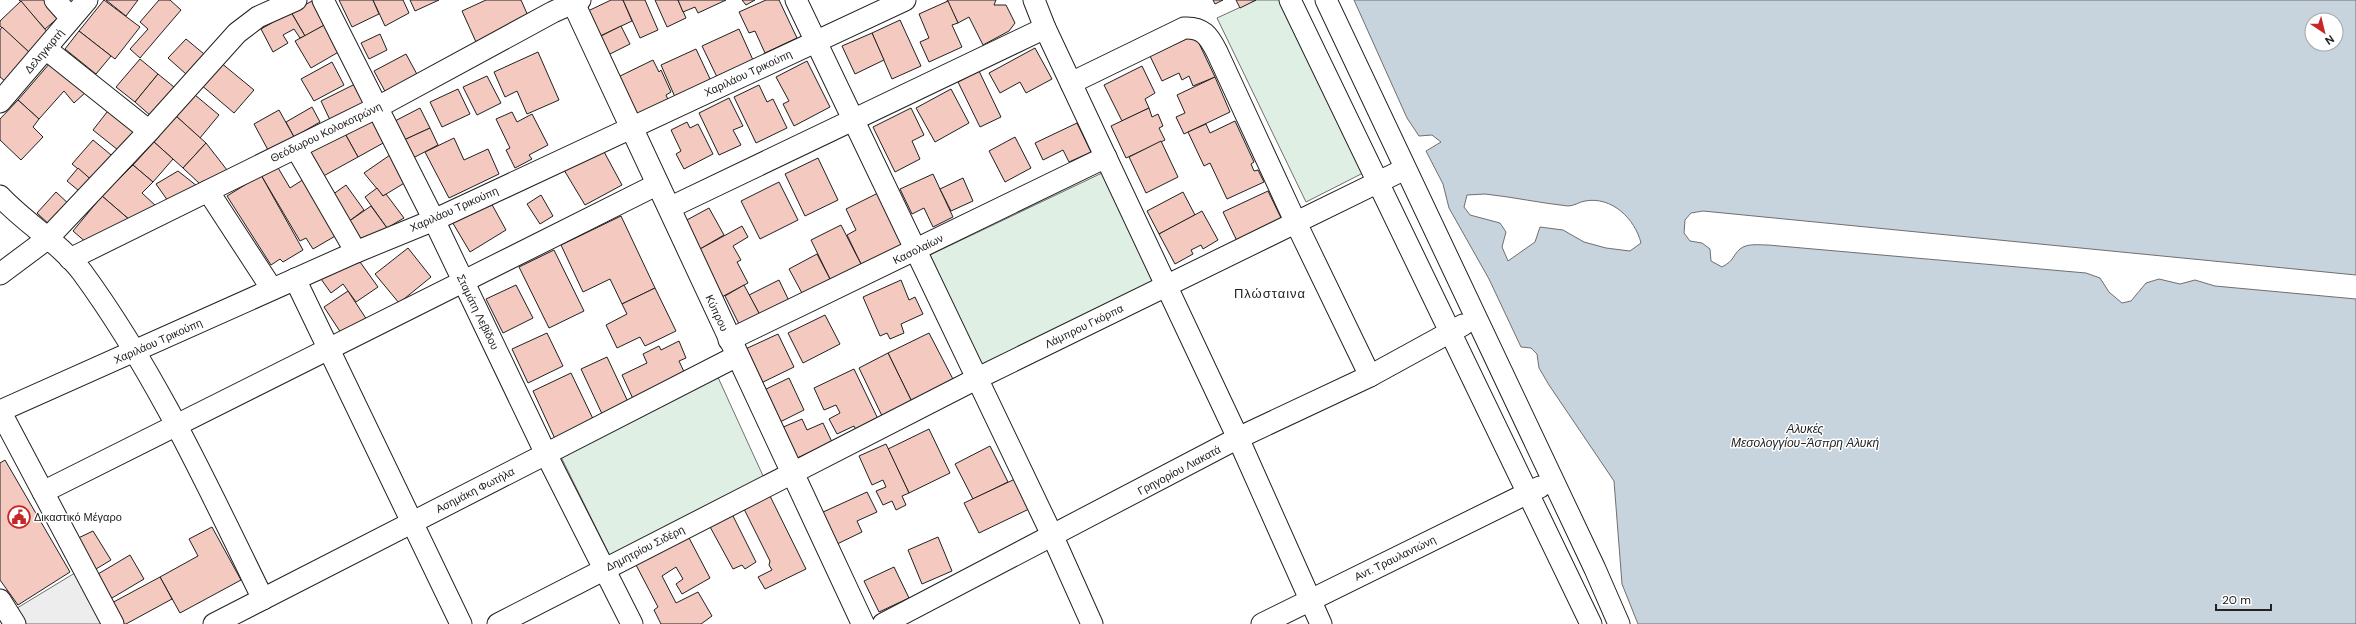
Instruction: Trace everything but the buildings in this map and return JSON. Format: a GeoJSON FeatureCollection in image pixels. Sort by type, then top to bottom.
{"type":"FeatureCollection","features":[{"type":"Feature","properties":{"kind":"main road","name":"Κύπρου"},"geometry":{"type":"LineString","coordinates":[[575,1],[631,128],[863,624]]}},
{"type":"Feature","properties":{"kind":"street"},"geometry":{"type":"LineString","coordinates":[[55,0],[71,18]]}},
{"type":"Feature","properties":{"kind":"street","name":"Δεληγκιρτή"},"geometry":{"type":"LineString","coordinates":[[0,102],[87,0]]}},
{"type":"Feature","properties":{"kind":"street"},"geometry":{"type":"LineString","coordinates":[[0,274],[47,239],[149,131],[243,27],[258,17],[296,0]]}},
{"type":"Feature","properties":{"kind":"street","name":"Σταμάτη Λεβίδου"},"geometry":{"type":"LineString","coordinates":[[323,0],[434,220],[546,454],[632,624]]}},
{"type":"Feature","properties":{"kind":"street"},"geometry":{"type":"LineString","coordinates":[[796,0],[976,379],[1053,537],[1092,624]]}},
{"type":"Feature","properties":{"kind":"street","name":"Χαριλάου Τρικούπη"},"geometry":{"type":"LineString","coordinates":[[0,411],[356,252],[434,220],[905,0]]}},
{"type":"Feature","properties":{"kind":"street"},"geometry":{"type":"LineString","coordinates":[[1034,0],[1045,28],[1238,438],[1321,624]]}},
{"type":"Feature","properties":{"kind":"street"},"geometry":{"type":"LineString","coordinates":[[1290,0],[1528,493],[1585,622],[1615,615],[1553,480],[1326,0]]}},
{"type":"Feature","properties":{"kind":"street","name":"Θεόδωρου Κολοκοτρώνη"},"geometry":{"type":"LineString","coordinates":[[70,259],[378,107],[575,1]]}},
{"type":"Feature","properties":{"kind":"street"},"geometry":{"type":"LineString","coordinates":[[669,208],[1045,28]]}},
{"type":"Feature","properties":{"kind":"street"},"geometry":{"type":"LineString","coordinates":[[1071,83],[1184,28],[1194,28],[1205,32],[1217,52],[1296,223],[1370,376]]}},
{"type":"Feature","properties":{"kind":"street"},"geometry":{"type":"LineString","coordinates":[[46,49],[149,131]]}},
{"type":"Feature","properties":{"kind":"street"},"geometry":{"type":"LineString","coordinates":[[296,148],[356,252]]}},
{"type":"Feature","properties":{"kind":"street","name":"Κασολαίων"},"geometry":{"type":"LineString","coordinates":[[733,348],[916,250],[1106,157]]}},
{"type":"Feature","properties":{"kind":"street","name":"Λάμπρου Γκόρπα"},"geometry":{"type":"LineString","coordinates":[[792,472],[976,379],[1405,169]]}},
{"type":"Feature","properties":{"kind":"street"},"geometry":{"type":"LineString","coordinates":[[43,492],[658,184]]}},
{"type":"Feature","properties":{"kind":"street"},"geometry":{"type":"LineString","coordinates":[[208,191],[272,289]]}},
{"type":"Feature","properties":{"kind":"street"},"geometry":{"type":"LineString","coordinates":[[3,205],[47,239],[70,259],[82,272],[135,351],[177,425],[263,599]]}},
{"type":"Feature","properties":{"kind":"street"},"geometry":{"type":"LineString","coordinates":[[295,279],[411,523],[461,624]]}},
{"type":"Feature","properties":{"kind":"street","name":"Γρηγορίου Λιακατά"},"geometry":{"type":"LineString","coordinates":[[883,624],[1053,537],[1238,438],[1370,376],[1476,318]]}},
{"type":"Feature","properties":{"kind":"street","name":"Ασημάκη Φωτήλα"},"geometry":{"type":"LineString","coordinates":[[214,624],[546,454],[733,348]]}},
{"type":"Feature","properties":{"kind":"street"},"geometry":{"type":"LineString","coordinates":[[0,411],[113,624]]}},
{"type":"Feature","properties":{"kind":"street","name":"Δημητρίου Σιδέρη"},"geometry":{"type":"LineString","coordinates":[[498,624],[792,472]]}},
{"type":"Feature","properties":{"kind":"street","name":"Αντ. Τραυλαντώνη"},"geometry":{"type":"LineString","coordinates":[[1262,624],[1553,480]]}},
{"type":"Feature","properties":{"kind":"street"},"geometry":{"type":"LineString","coordinates":[[0,600],[15,624]]}},
{"type":"Feature","properties":{"kind":"green space"},"geometry":{"type":"Polygon","coordinates":[[[1256,0],[1281,0],[1363,173],[1306,202],[1217,18],[1256,0]]]}},
{"type":"Feature","properties":{"kind":"green space"},"geometry":{"type":"Polygon","coordinates":[[[1102,173],[1153,281],[981,365],[930,255],[1102,173]]]}},
{"type":"Feature","properties":{"kind":"green space"},"geometry":{"type":"Polygon","coordinates":[[[716,373],[764,478],[611,558],[559,453],[716,373]]]}},
{"type":"Feature","properties":{"kind":"shaded area"},"geometry":{"type":"Polygon","coordinates":[[[83,568],[113,624],[15,624],[9,613],[83,568]]]}},
{"type":"Feature","properties":{"kind":"water","name":"Αλυκές Μεσολογγίου-Άσπρη Αλυκή"},"geometry":{"type":"Polygon","coordinates":[[[1354,0],[2356,0],[2356,275],[1703,211],[1691,213],[1685,220],[1684,233],[1690,241],[1702,243],[1710,249],[1711,261],[1722,267],[1731,260],[1737,251],[1743,247],[1768,245],[2086,273],[2100,278],[2109,292],[2122,303],[2131,301],[2146,283],[2159,279],[2180,284],[2195,280],[2215,286],[2356,299],[2356,624],[1638,624],[1622,584],[1614,481],[1549,385],[1539,368],[1537,354],[1531,348],[1521,347],[1489,279],[1449,208],[1443,184],[1426,151],[1441,142],[1432,135],[1419,136],[1407,118],[1354,0]],[[1485,194],[1467,195],[1464,207],[1470,215],[1500,223],[1506,232],[1502,247],[1508,261],[1535,242],[1540,227],[1563,230],[1584,242],[1606,248],[1630,251],[1641,243],[1634,226],[1628,218],[1613,206],[1595,200],[1568,206],[1485,194]]]}},
{"type":"Feature","properties":{"kind":"place","name":"Δικαστικό Μέγαρο"},"geometry":{"type":"Point","coordinates":[19,517]}},
{"type":"Feature","properties":{"kind":"district","name":"Πλώσταινα"},"geometry":{"type":"Point","coordinates":[1270,293]}}]}
